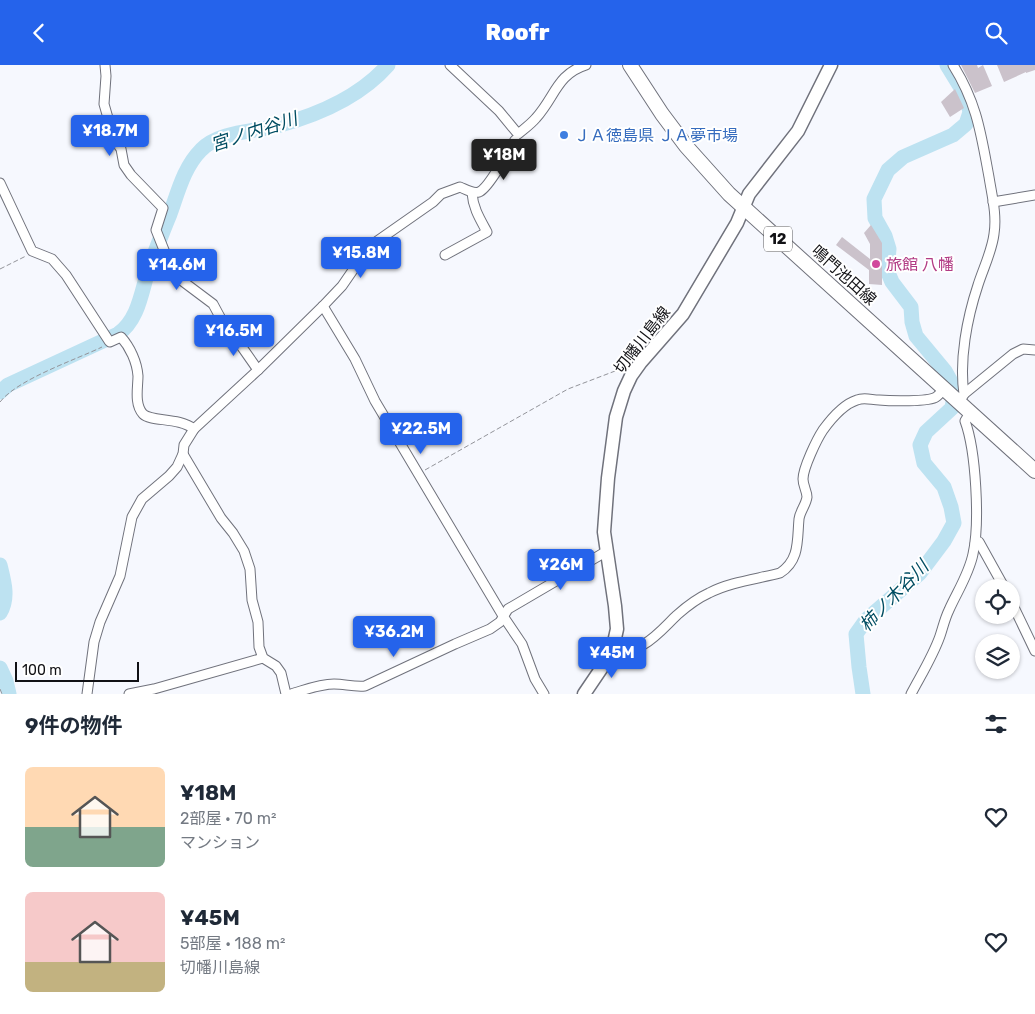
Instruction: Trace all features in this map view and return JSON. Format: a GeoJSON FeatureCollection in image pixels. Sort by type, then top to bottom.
{"type":"FeatureCollection","features":[{"type":"Feature","properties":{"kind":"main road","name":"鳴門池田線"},"geometry":{"type":"LineString","coordinates":[[630,65],[662,114],[686,145],[729,194],[1035,471]]}},
{"type":"Feature","properties":{"kind":"main road","name":"切幡川島線"},"geometry":{"type":"LineString","coordinates":[[584,694],[605,663],[613,647],[617,629],[604,532],[608,478],[616,417],[624,391],[631,376],[641,362],[683,314],[737,223],[749,194],[798,131],[831,65]]}},
{"type":"Feature","properties":{"kind":"street"},"geometry":{"type":"LineString","coordinates":[[105,65],[104,104],[114,139],[121,149],[124,165],[130,175],[163,208],[156,230],[168,260],[181,280],[213,304],[227,330],[237,340],[258,370]]}},
{"type":"Feature","properties":{"kind":"street"},"geometry":{"type":"LineString","coordinates":[[450,65],[499,111],[518,134],[536,118],[566,75],[574,69],[586,65]]}},
{"type":"Feature","properties":{"kind":"street"},"geometry":{"type":"LineString","coordinates":[[911,694],[940,637],[948,611],[971,565],[975,543],[974,471],[970,436],[957,399],[963,385],[965,349],[976,290],[994,235],[995,217],[994,202],[979,122],[971,97],[954,65]]}},
{"type":"Feature","properties":{"kind":"street"},"geometry":{"type":"LineString","coordinates":[[87,694],[94,642],[100,622],[120,577],[132,517],[142,499],[177,467],[183,454],[184,445],[194,429],[323,306],[342,286],[373,244],[441,194],[460,187],[472,193],[478,193],[484,189],[515,140]]}},
{"type":"Feature","properties":{"kind":"street"},"geometry":{"type":"LineString","coordinates":[[0,183],[32,251],[52,259],[66,275],[108,339],[121,337],[126,343],[136,363],[138,375],[137,394],[139,407],[143,414],[152,418],[172,419],[189,425],[194,429]]}},
{"type":"Feature","properties":{"kind":"street"},"geometry":{"type":"LineString","coordinates":[[445,255],[487,233],[477,214],[472,193]]}},
{"type":"Feature","properties":{"kind":"street"},"geometry":{"type":"LineString","coordinates":[[994,202],[1035,195]]}},
{"type":"Feature","properties":{"kind":"street"},"geometry":{"type":"LineString","coordinates":[[323,306],[355,359],[375,401],[418,475],[503,616],[522,644],[535,679],[544,694]]}},
{"type":"Feature","properties":{"kind":"street"},"geometry":{"type":"LineString","coordinates":[[613,647],[621,650],[631,650],[646,644],[661,632],[679,613],[707,593],[780,573],[786,569],[791,563],[797,548],[800,516],[807,495],[803,477],[813,450],[831,420],[851,402],[859,399],[928,400],[936,397],[957,399],[1013,354],[1024,349],[1035,350]]}},
{"type":"Feature","properties":{"kind":"street"},"geometry":{"type":"LineString","coordinates":[[183,454],[221,518],[244,551],[250,569],[252,600],[258,622],[259,647],[263,658],[276,666],[281,673],[286,694]]}},
{"type":"Feature","properties":{"kind":"street"},"geometry":{"type":"LineString","coordinates":[[975,543],[979,542],[1000,579]]}},
{"type":"Feature","properties":{"kind":"street"},"geometry":{"type":"LineString","coordinates":[[291,694],[323,685],[365,686],[490,629],[500,622],[508,609],[606,551]]}},
{"type":"Feature","properties":{"kind":"street"},"geometry":{"type":"LineString","coordinates":[[1020,620],[1035,651]]}},
{"type":"Feature","properties":{"kind":"street"},"geometry":{"type":"LineString","coordinates":[[129,694],[154,689],[263,658]]}},
{"type":"Feature","properties":{"kind":"path"},"geometry":{"type":"LineString","coordinates":[[0,269],[32,251]]}},
{"type":"Feature","properties":{"kind":"path"},"geometry":{"type":"LineString","coordinates":[[0,402],[33,378],[108,339]]}},
{"type":"Feature","properties":{"kind":"path"},"geometry":{"type":"LineString","coordinates":[[418,475],[568,389],[624,367]]}},
{"type":"Feature","properties":{"kind":"path"},"geometry":{"type":"LineString","coordinates":[[0,689],[2,694]]}},
{"type":"Feature","properties":{"kind":"building"},"geometry":{"type":"Polygon","coordinates":[[[961,65],[977,65],[978,68],[983,65],[992,86],[975,93],[961,65]]]}},
{"type":"Feature","properties":{"kind":"building"},"geometry":{"type":"Polygon","coordinates":[[[997,65],[1035,65],[1035,70],[1004,82],[997,65]]]}},
{"type":"Feature","properties":{"kind":"building"},"geometry":{"type":"Polygon","coordinates":[[[955,89],[964,108],[950,117],[941,102],[955,89]]]}},
{"type":"Feature","properties":{"kind":"building","name":"旅館 八幡"},"geometry":{"type":"Polygon","coordinates":[[[871,225],[882,243],[882,285],[869,284],[869,270],[836,245],[842,237],[870,259],[870,244],[864,233],[871,225]]]}},
{"type":"Feature","properties":{"kind":"waterway","name":"宮ノ内谷川"},"geometry":{"type":"LineString","coordinates":[[0,392],[8,385],[118,334],[125,328],[138,306],[148,271],[182,180],[190,164],[201,150],[218,139],[280,125],[324,110],[365,86],[388,65]]}},
{"type":"Feature","properties":{"kind":"waterway","name":"柿ノ木谷川"},"geometry":{"type":"LineString","coordinates":[[863,694],[856,634],[866,620],[920,573],[944,541],[954,523],[944,487],[924,463],[920,445],[926,432],[952,408],[955,389],[945,371],[916,336],[912,322],[911,307],[892,282],[887,270],[889,249],[885,236],[875,218],[874,199],[888,170],[903,157],[953,135],[966,124],[970,112],[966,96],[947,65]]}},
{"type":"Feature","properties":{"kind":"waterway","name":"宮ノ内谷川"},"geometry":{"type":"LineString","coordinates":[[0,565],[5,595],[0,613]]}},
{"type":"Feature","properties":{"kind":"waterway","name":"宮ノ内谷川"},"geometry":{"type":"LineString","coordinates":[[0,668],[9,694]]}},
{"type":"Feature","properties":{"kind":"place","name":"ＪＡ徳島県 ＪＡ夢市場"},"geometry":{"type":"Point","coordinates":[564,135]}},
{"type":"Feature","properties":{"kind":"place","name":"旅館 八幡"},"geometry":{"type":"Point","coordinates":[876,264]}}]}
